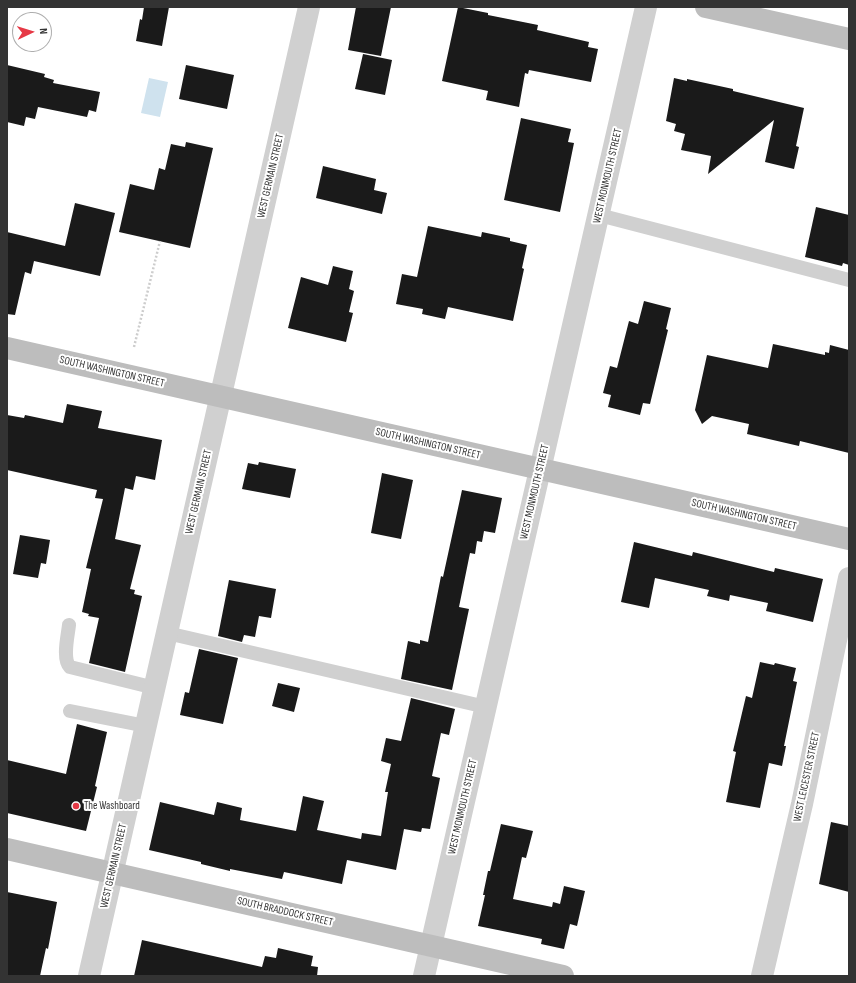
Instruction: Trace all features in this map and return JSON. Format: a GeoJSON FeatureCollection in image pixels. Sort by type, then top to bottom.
{"type":"FeatureCollection","features":[{"type":"Feature","properties":{"kind":"street","name":"WEST GERMAIN STREET"},"geometry":{"type":"LineString","coordinates":[[89,976],[309,7]]}},
{"type":"Feature","properties":{"kind":"street","name":"WEST MONMOUTH STREET"},"geometry":{"type":"LineString","coordinates":[[424,976],[646,7]]}},
{"type":"Feature","properties":{"kind":"street"},"geometry":{"type":"LineString","coordinates":[[706,7],[849,39]]}},
{"type":"Feature","properties":{"kind":"street","name":"SOUTH WASHINGTON STREET"},"geometry":{"type":"LineString","coordinates":[[7,348],[849,539]]}},
{"type":"Feature","properties":{"kind":"street","name":"WEST LEICESTER STREET"},"geometry":{"type":"LineString","coordinates":[[762,976],[802,804],[849,578]]}},
{"type":"Feature","properties":{"kind":"street","name":"SOUTH BRADDOCK STREET"},"geometry":{"type":"LineString","coordinates":[[7,849],[563,976]]}},
{"type":"Feature","properties":{"kind":"lane"},"geometry":{"type":"LineString","coordinates":[[599,215],[849,280]]}},
{"type":"Feature","properties":{"kind":"lane"},"geometry":{"type":"LineString","coordinates":[[69,624],[66,657],[67,664],[70,667],[155,688]]}},
{"type":"Feature","properties":{"kind":"lane"},"geometry":{"type":"LineString","coordinates":[[167,633],[486,707]]}},
{"type":"Feature","properties":{"kind":"lane"},"geometry":{"type":"LineString","coordinates":[[70,710],[146,726]]}},
{"type":"Feature","properties":{"kind":"path"},"geometry":{"type":"LineString","coordinates":[[134,347],[160,241]]}},
{"type":"Feature","properties":{"kind":"water"},"geometry":{"type":"Polygon","coordinates":[[[149,78],[168,82],[160,117],[141,113],[149,78]]]}},
{"type":"Feature","properties":{"kind":"building"},"geometry":{"type":"Polygon","coordinates":[[[144,7],[169,7],[162,46],[136,41],[144,7]]]}},
{"type":"Feature","properties":{"kind":"building"},"geometry":{"type":"Polygon","coordinates":[[[356,7],[391,7],[381,56],[348,50],[356,7]]]}},
{"type":"Feature","properties":{"kind":"building"},"geometry":{"type":"Polygon","coordinates":[[[458,7],[488,13],[488,15],[538,25],[537,30],[589,42],[588,47],[598,49],[591,82],[529,70],[528,74],[525,73],[519,107],[486,100],[488,91],[442,81],[458,7]]]}},
{"type":"Feature","properties":{"kind":"building"},"geometry":{"type":"Polygon","coordinates":[[[363,54],[392,60],[385,95],[355,89],[363,54]]]}},
{"type":"Feature","properties":{"kind":"building"},"geometry":{"type":"Polygon","coordinates":[[[7,65],[45,74],[44,77],[54,80],[53,83],[100,92],[96,112],[89,110],[87,117],[38,107],[35,119],[26,117],[24,126],[7,122],[7,65]]]}},
{"type":"Feature","properties":{"kind":"building"},"geometry":{"type":"Polygon","coordinates":[[[186,65],[234,75],[227,109],[179,99],[186,65]]]}},
{"type":"Feature","properties":{"kind":"building"},"geometry":{"type":"Polygon","coordinates":[[[674,78],[687,81],[687,79],[733,89],[733,91],[804,108],[796,146],[799,147],[794,169],[765,162],[774,120],[708,174],[711,156],[681,150],[685,134],[674,131],[676,124],[666,121],[674,78]]]}},
{"type":"Feature","properties":{"kind":"building"},"geometry":{"type":"Polygon","coordinates":[[[521,118],[571,129],[568,142],[574,143],[560,212],[504,200],[521,118]]]}},
{"type":"Feature","properties":{"kind":"building"},"geometry":{"type":"Polygon","coordinates":[[[186,142],[213,148],[190,248],[119,232],[130,184],[154,190],[159,168],[165,170],[171,144],[185,147],[186,142]]]}},
{"type":"Feature","properties":{"kind":"building"},"geometry":{"type":"Polygon","coordinates":[[[323,166],[376,179],[374,190],[387,193],[382,214],[316,198],[323,166]]]}},
{"type":"Feature","properties":{"kind":"building"},"geometry":{"type":"Polygon","coordinates":[[[75,203],[115,213],[100,276],[34,261],[31,274],[25,272],[15,315],[7,314],[7,232],[65,246],[75,203]]]}},
{"type":"Feature","properties":{"kind":"building"},"geometry":{"type":"Polygon","coordinates":[[[816,207],[849,215],[849,265],[843,263],[842,266],[805,257],[816,207]]]}},
{"type":"Feature","properties":{"kind":"building"},"geometry":{"type":"Polygon","coordinates":[[[428,226],[481,237],[482,232],[510,238],[510,241],[527,245],[522,268],[524,269],[513,321],[448,307],[445,319],[422,314],[423,309],[396,304],[402,274],[417,277],[428,226]]]}},
{"type":"Feature","properties":{"kind":"building"},"geometry":{"type":"Polygon","coordinates":[[[333,266],[353,271],[349,289],[354,291],[349,312],[353,313],[346,342],[288,328],[301,277],[328,285],[333,266]]]}},
{"type":"Feature","properties":{"kind":"building"},"geometry":{"type":"Polygon","coordinates":[[[644,301],[671,308],[666,329],[668,330],[650,404],[643,403],[640,415],[608,407],[611,395],[603,393],[610,366],[617,368],[629,321],[638,324],[644,301]]]}},
{"type":"Feature","properties":{"kind":"building"},"geometry":{"type":"Polygon","coordinates":[[[773,344],[825,355],[825,352],[829,353],[830,345],[849,350],[849,453],[800,441],[799,446],[747,434],[749,424],[712,416],[702,424],[695,410],[707,355],[768,368],[773,344]]]}},
{"type":"Feature","properties":{"kind":"building"},"geometry":{"type":"Polygon","coordinates":[[[67,404],[102,411],[98,428],[162,440],[155,480],[136,476],[133,490],[125,488],[115,539],[141,545],[130,589],[135,590],[134,594],[142,596],[125,672],[89,663],[99,618],[88,616],[89,614],[82,612],[91,569],[86,568],[103,499],[95,498],[97,490],[7,470],[7,415],[24,418],[25,415],[63,423],[67,404]]]}},
{"type":"Feature","properties":{"kind":"building"},"geometry":{"type":"Polygon","coordinates":[[[259,462],[296,469],[290,498],[242,489],[248,463],[258,465],[259,462]]]}},
{"type":"Feature","properties":{"kind":"building"},"geometry":{"type":"Polygon","coordinates":[[[382,473],[413,480],[401,539],[371,533],[382,473]]]}},
{"type":"Feature","properties":{"kind":"building"},"geometry":{"type":"Polygon","coordinates":[[[462,490],[502,498],[495,533],[484,531],[482,542],[477,541],[475,554],[470,553],[459,607],[469,609],[452,690],[401,679],[408,641],[420,644],[420,640],[428,642],[441,576],[443,577],[462,490]]]}},
{"type":"Feature","properties":{"kind":"building"},"geometry":{"type":"Polygon","coordinates":[[[20,535],[50,540],[46,564],[41,563],[38,578],[13,574],[20,535]]]}},
{"type":"Feature","properties":{"kind":"building"},"geometry":{"type":"Polygon","coordinates":[[[634,542],[692,556],[693,552],[774,572],[775,568],[823,579],[813,622],[766,611],[768,603],[730,595],[729,601],[707,596],[709,590],[655,578],[649,608],[621,602],[634,542]]]}},
{"type":"Feature","properties":{"kind":"building"},"geometry":{"type":"Polygon","coordinates":[[[229,580],[276,589],[271,618],[259,616],[255,637],[244,635],[242,642],[218,636],[229,580]]]}},
{"type":"Feature","properties":{"kind":"building"},"geometry":{"type":"Polygon","coordinates":[[[199,649],[238,658],[223,724],[180,715],[185,692],[189,693],[199,649]]]}},
{"type":"Feature","properties":{"kind":"building"},"geometry":{"type":"Polygon","coordinates":[[[760,662],[774,665],[775,663],[796,668],[793,681],[797,682],[784,746],[786,746],[782,766],[769,763],[760,808],[726,802],[736,752],[733,751],[746,696],[752,698],[760,662]]]}},
{"type":"Feature","properties":{"kind":"building"},"geometry":{"type":"Polygon","coordinates":[[[278,683],[300,688],[294,712],[272,706],[278,683]]]}},
{"type":"Feature","properties":{"kind":"building"},"geometry":{"type":"Polygon","coordinates":[[[411,698],[455,709],[449,735],[441,733],[432,776],[440,778],[430,829],[422,828],[421,832],[404,829],[396,870],[347,860],[342,884],[284,872],[282,879],[230,869],[230,871],[201,864],[201,862],[149,850],[160,802],[214,815],[217,802],[242,808],[240,820],[296,831],[303,796],[324,801],[317,830],[361,839],[362,833],[381,836],[388,792],[385,792],[391,764],[381,761],[386,738],[401,741],[411,698]]]}},
{"type":"Feature","properties":{"kind":"building"},"geometry":{"type":"Polygon","coordinates":[[[77,724],[107,732],[95,786],[97,787],[86,831],[7,813],[7,760],[66,774],[77,724]]]}},
{"type":"Feature","properties":{"kind":"building"},"geometry":{"type":"Polygon","coordinates":[[[831,822],[849,826],[849,892],[819,884],[831,822]]]}},
{"type":"Feature","properties":{"kind":"building"},"geometry":{"type":"Polygon","coordinates":[[[501,824],[533,831],[526,858],[522,857],[513,899],[552,907],[553,902],[560,904],[564,886],[585,891],[577,926],[570,924],[564,949],[541,944],[542,939],[478,926],[485,895],[483,895],[488,871],[490,871],[501,824]]]}},
{"type":"Feature","properties":{"kind":"building"},"geometry":{"type":"Polygon","coordinates":[[[7,892],[57,902],[48,949],[46,948],[40,976],[7,976],[7,892]]]}},
{"type":"Feature","properties":{"kind":"building"},"geometry":{"type":"Polygon","coordinates":[[[142,940],[262,967],[265,956],[276,958],[278,948],[313,956],[311,966],[318,967],[317,976],[134,976],[142,940]]]}},
{"type":"Feature","properties":{"kind":"place","name":"The Washboard"},"geometry":{"type":"Point","coordinates":[76,806]}}]}
